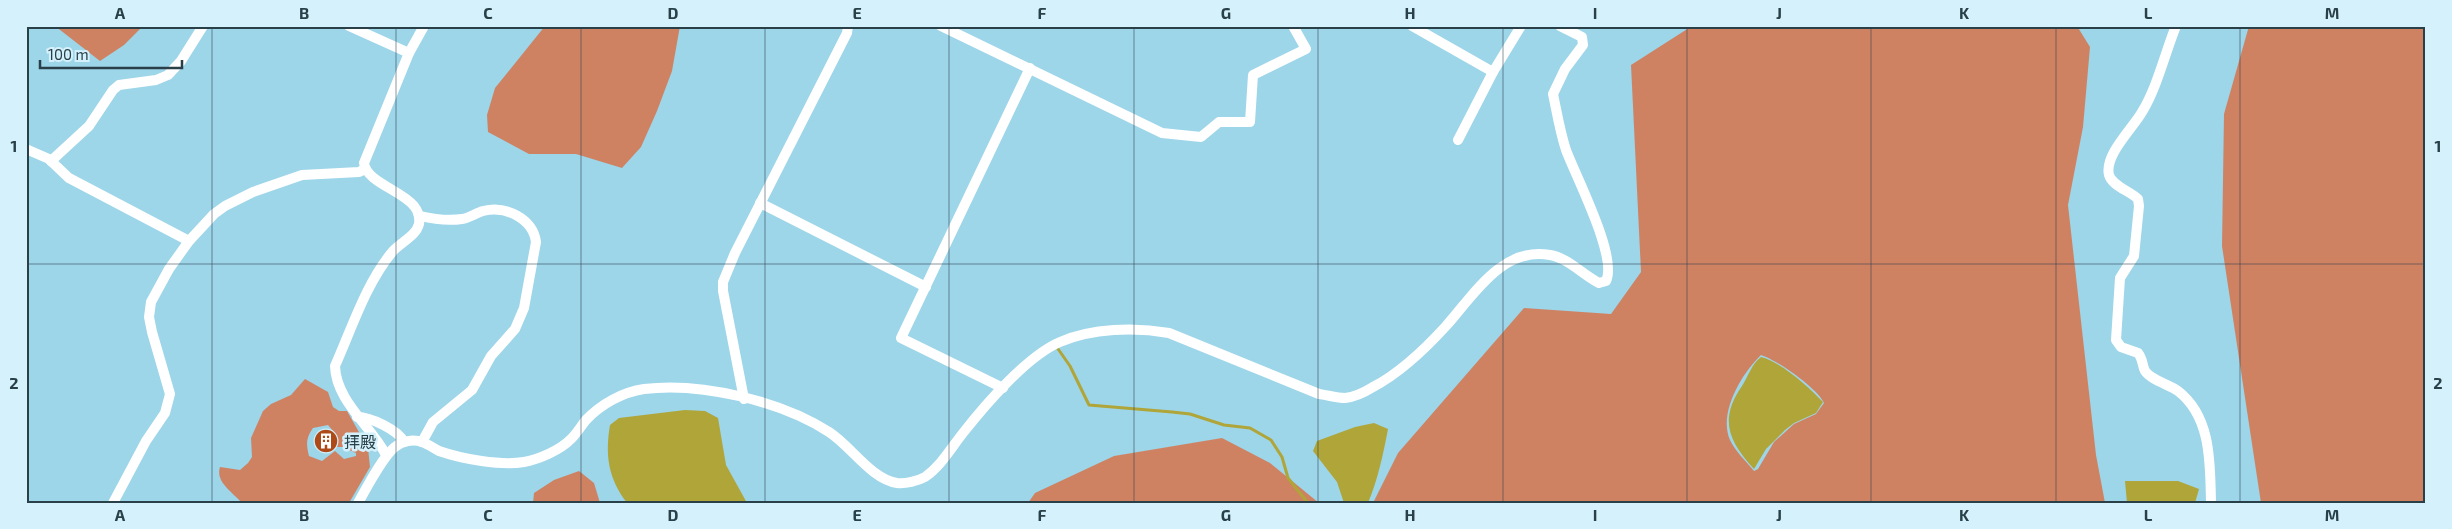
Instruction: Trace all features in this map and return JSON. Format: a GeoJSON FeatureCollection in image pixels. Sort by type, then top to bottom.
{"type":"FeatureCollection","features":[{"type":"Feature","properties":{"kind":"street"},"geometry":{"type":"LineString","coordinates":[[51,161],[89,126],[112,90],[119,85],[156,80],[168,75],[181,61],[203,26]]}},
{"type":"Feature","properties":{"kind":"street"},"geometry":{"type":"LineString","coordinates":[[348,26],[409,53]]}},
{"type":"Feature","properties":{"kind":"street"},"geometry":{"type":"LineString","coordinates":[[386,455],[357,417],[335,377],[335,366],[376,276],[394,251],[419,225],[420,216],[414,206],[406,198],[369,175],[364,163],[409,53],[424,26]]}},
{"type":"Feature","properties":{"kind":"street"},"geometry":{"type":"LineString","coordinates":[[744,399],[723,282],[760,203],[847,33],[848,26]]}},
{"type":"Feature","properties":{"kind":"street"},"geometry":{"type":"LineString","coordinates":[[941,26],[1162,133],[1202,137],[1219,122],[1250,122],[1253,75],[1306,49],[1293,26]]}},
{"type":"Feature","properties":{"kind":"street"},"geometry":{"type":"LineString","coordinates":[[1412,26],[1493,72]]}},
{"type":"Feature","properties":{"kind":"street"},"geometry":{"type":"LineString","coordinates":[[1458,140],[1493,72],[1521,26]]}},
{"type":"Feature","properties":{"kind":"street"},"geometry":{"type":"LineString","coordinates":[[358,503],[386,455],[396,445],[404,442],[422,442],[439,451],[490,462],[523,462],[548,454],[571,439],[588,418],[612,400],[629,392],[647,389],[690,389],[744,399],[783,409],[829,432],[854,452],[876,474],[896,482],[906,483],[923,478],[936,468],[963,433],[1026,365],[1060,342],[1087,334],[1146,329],[1169,333],[1191,340],[1318,394],[1345,398],[1361,394],[1385,381],[1427,346],[1485,280],[1505,264],[1534,254],[1551,255],[1571,264],[1584,276],[1599,283],[1606,281],[1610,270],[1605,250],[1567,152],[1553,94],[1565,69],[1583,45],[1582,38],[1560,26]]}},
{"type":"Feature","properties":{"kind":"street"},"geometry":{"type":"LineString","coordinates":[[2176,26],[2143,112],[2112,156],[2108,170],[2109,177],[2114,183],[2138,199],[2139,206],[2134,256],[2120,278],[2116,340],[2121,347],[2138,353],[2146,372],[2176,389],[2194,408],[2205,433],[2208,449],[2211,468],[2211,503]]}},
{"type":"Feature","properties":{"kind":"street"},"geometry":{"type":"LineString","coordinates":[[1003,388],[901,338],[1030,68]]}},
{"type":"Feature","properties":{"kind":"street"},"geometry":{"type":"LineString","coordinates":[[26,149],[51,161],[69,178],[189,241]]}},
{"type":"Feature","properties":{"kind":"street"},"geometry":{"type":"LineString","coordinates":[[113,503],[146,441],[165,413],[170,394],[152,332],[149,317],[151,302],[169,269],[189,241],[214,214],[225,206],[253,192],[302,175],[359,172],[365,169]]}},
{"type":"Feature","properties":{"kind":"street"},"geometry":{"type":"LineString","coordinates":[[760,203],[926,287]]}},
{"type":"Feature","properties":{"kind":"street"},"geometry":{"type":"LineString","coordinates":[[420,216],[435,220],[464,219],[485,210],[503,211],[520,217],[529,224],[535,232],[536,242],[524,308],[515,328],[491,356],[472,390],[434,422],[422,442]]}},
{"type":"Feature","properties":{"kind":"street"},"geometry":{"type":"LineString","coordinates":[[357,417],[364,417],[400,435],[404,442]]}},
{"type":"Feature","properties":{"kind":"shaded area"},"geometry":{"type":"Polygon","coordinates":[[[55,26],[143,26],[124,45],[100,61],[55,26]]]}},
{"type":"Feature","properties":{"kind":"shaded area"},"geometry":{"type":"Polygon","coordinates":[[[545,26],[680,26],[672,71],[657,111],[641,147],[622,168],[576,154],[529,154],[488,132],[487,115],[495,88],[545,26]]]}},
{"type":"Feature","properties":{"kind":"shaded area"},"geometry":{"type":"Polygon","coordinates":[[[1692,26],[2077,26],[2090,47],[2083,127],[2068,205],[2096,455],[2105,503],[1373,503],[1398,453],[1524,308],[1611,314],[1641,272],[1631,65],[1692,26]],[[1761,355],[1746,372],[1734,394],[1727,418],[1727,429],[1732,444],[1754,471],[1758,469],[1774,442],[1794,424],[1816,414],[1824,403],[1805,383],[1786,368],[1761,355]]]}},
{"type":"Feature","properties":{"kind":"shaded area"},"geometry":{"type":"Polygon","coordinates":[[[2249,26],[2426,26],[2426,503],[2261,503],[2222,246],[2224,114],[2249,26]]]}},
{"type":"Feature","properties":{"kind":"shaded area"},"geometry":{"type":"Polygon","coordinates":[[[1761,357],[1786,369],[1823,402],[1816,413],[1794,423],[1785,430],[1766,449],[1754,469],[1738,449],[1733,439],[1729,419],[1735,398],[1752,367],[1761,357]]]}},
{"type":"Feature","properties":{"kind":"shaded area"},"geometry":{"type":"Polygon","coordinates":[[[305,379],[328,392],[333,407],[339,411],[347,411],[368,448],[370,467],[349,503],[242,503],[222,482],[219,472],[220,467],[240,470],[252,457],[251,438],[263,411],[271,404],[291,395],[305,379]],[[328,425],[313,428],[307,441],[309,456],[322,461],[335,451],[344,459],[356,456],[356,453],[343,447],[337,447],[334,432],[328,425]]]}},
{"type":"Feature","properties":{"kind":"shaded area"},"geometry":{"type":"Polygon","coordinates":[[[685,410],[705,411],[718,418],[726,465],[747,503],[627,503],[621,494],[612,475],[608,456],[610,425],[619,418],[685,410]]]}},
{"type":"Feature","properties":{"kind":"shaded area"},"geometry":{"type":"Polygon","coordinates":[[[1374,423],[1388,429],[1372,494],[1368,503],[1344,503],[1337,482],[1313,451],[1317,441],[1355,427],[1374,423]]]}},
{"type":"Feature","properties":{"kind":"shaded area"},"geometry":{"type":"Polygon","coordinates":[[[1222,438],[1270,463],[1319,503],[1028,503],[1035,493],[1114,456],[1222,438]]]}},
{"type":"Feature","properties":{"kind":"shaded area"},"geometry":{"type":"Polygon","coordinates":[[[579,471],[594,483],[600,503],[533,503],[534,493],[554,480],[579,471]]]}},
{"type":"Feature","properties":{"kind":"shaded area"},"geometry":{"type":"Polygon","coordinates":[[[2125,481],[2178,481],[2199,489],[2195,503],[2127,503],[2125,481]]]}},
{"type":"Feature","properties":{"kind":"waterway"},"geometry":{"type":"LineString","coordinates":[[1056,346],[1070,366],[1089,405],[1190,414],[1224,425],[1250,428],[1271,440],[1282,457],[1288,478],[1308,503]]}},
{"type":"Feature","properties":{"kind":"place","name":"拝殿"},"geometry":{"type":"Point","coordinates":[326,441]}}]}
